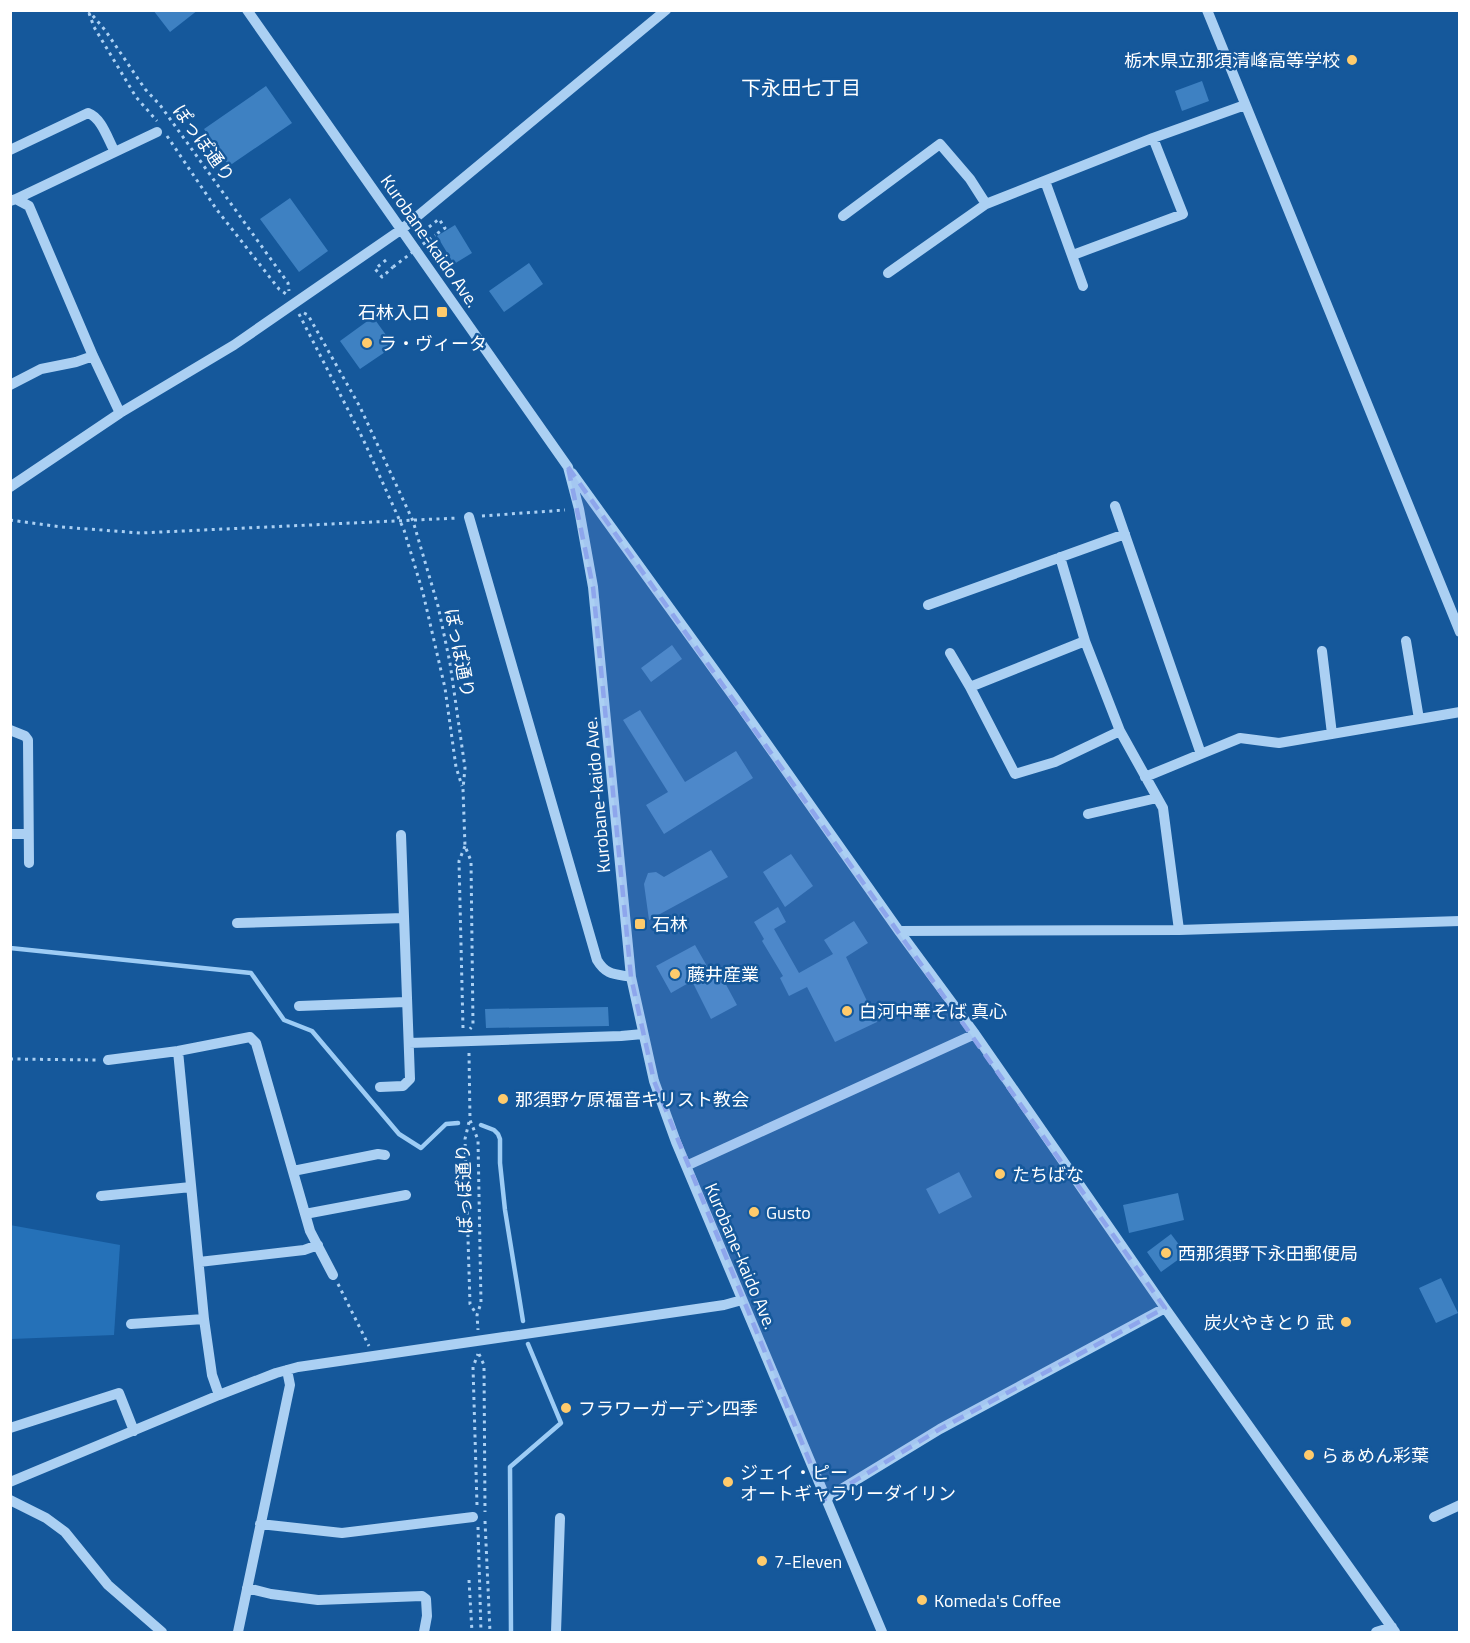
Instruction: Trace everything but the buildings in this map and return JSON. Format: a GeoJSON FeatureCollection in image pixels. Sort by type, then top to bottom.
{"type":"FeatureCollection","features":[{"type":"Feature","properties":{"kind":"street","name":"Kurobane-kaido Ave."},"geometry":{"type":"LineString","coordinates":[[247,10],[568,467],[579,509],[595,598],[631,977],[654,1081],[686,1166],[882,1632]]}},
{"type":"Feature","properties":{"kind":"street"},"geometry":{"type":"LineString","coordinates":[[10,487],[120,413],[234,345],[402,229],[666,10]]}},
{"type":"Feature","properties":{"kind":"street"},"geometry":{"type":"LineString","coordinates":[[1207,10],[1460,632]]}},
{"type":"Feature","properties":{"kind":"street"},"geometry":{"type":"LineString","coordinates":[[888,273],[986,204],[1153,138],[1245,105]]}},
{"type":"Feature","properties":{"kind":"street"},"geometry":{"type":"LineString","coordinates":[[10,150],[88,113],[99,120],[115,152]]}},
{"type":"Feature","properties":{"kind":"street"},"geometry":{"type":"LineString","coordinates":[[14,200],[160,128]]}},
{"type":"Feature","properties":{"kind":"street"},"geometry":{"type":"LineString","coordinates":[[1073,255],[1183,214],[1153,138]]}},
{"type":"Feature","properties":{"kind":"street"},"geometry":{"type":"LineString","coordinates":[[843,216],[940,144],[970,179],[986,204]]}},
{"type":"Feature","properties":{"kind":"street"},"geometry":{"type":"LineString","coordinates":[[1045,181],[1083,286]]}},
{"type":"Feature","properties":{"kind":"street"},"geometry":{"type":"LineString","coordinates":[[14,200],[29,206],[120,413]]}},
{"type":"Feature","properties":{"kind":"street"},"geometry":{"type":"LineString","coordinates":[[10,385],[41,369],[93,356]]}},
{"type":"Feature","properties":{"kind":"street"},"geometry":{"type":"LineString","coordinates":[[568,467],[975,1034],[1165,1308],[1394,1630],[1376,1632]]}},
{"type":"Feature","properties":{"kind":"street"},"geometry":{"type":"LineString","coordinates":[[1115,506],[1201,754]]}},
{"type":"Feature","properties":{"kind":"street"},"geometry":{"type":"LineString","coordinates":[[469,517],[597,960],[603,970],[631,977]]}},
{"type":"Feature","properties":{"kind":"street"},"geometry":{"type":"LineString","coordinates":[[928,605],[1125,534]]}},
{"type":"Feature","properties":{"kind":"street"},"geometry":{"type":"LineString","coordinates":[[1060,557],[1085,641],[1120,731],[1163,808],[1179,930]]}},
{"type":"Feature","properties":{"kind":"street"},"geometry":{"type":"LineString","coordinates":[[970,687],[1085,641]]}},
{"type":"Feature","properties":{"kind":"street"},"geometry":{"type":"LineString","coordinates":[[1406,641],[1419,719]]}},
{"type":"Feature","properties":{"kind":"street"},"geometry":{"type":"LineString","coordinates":[[1322,651],[1332,734]]}},
{"type":"Feature","properties":{"kind":"street"},"geometry":{"type":"LineString","coordinates":[[950,653],[1015,774],[1054,762],[1120,731]]}},
{"type":"Feature","properties":{"kind":"street"},"geometry":{"type":"LineString","coordinates":[[1145,777],[1240,738],[1279,743],[1460,712]]}},
{"type":"Feature","properties":{"kind":"street"},"geometry":{"type":"LineString","coordinates":[[10,730],[25,736],[28,740],[29,863]]}},
{"type":"Feature","properties":{"kind":"street"},"geometry":{"type":"LineString","coordinates":[[1088,814],[1157,798]]}},
{"type":"Feature","properties":{"kind":"street"},"geometry":{"type":"LineString","coordinates":[[10,834],[28,834]]}},
{"type":"Feature","properties":{"kind":"street"},"geometry":{"type":"LineString","coordinates":[[380,1087],[403,1086],[410,1078],[401,835]]}},
{"type":"Feature","properties":{"kind":"street"},"geometry":{"type":"LineString","coordinates":[[237,923],[404,918]]}},
{"type":"Feature","properties":{"kind":"street"},"geometry":{"type":"LineString","coordinates":[[899,931],[1179,930],[1460,921]]}},
{"type":"Feature","properties":{"kind":"street"},"geometry":{"type":"LineString","coordinates":[[299,1006],[406,1002]]}},
{"type":"Feature","properties":{"kind":"street"},"geometry":{"type":"LineString","coordinates":[[409,1043],[643,1034]]}},
{"type":"Feature","properties":{"kind":"street"},"geometry":{"type":"LineString","coordinates":[[686,1166],[975,1034]]}},
{"type":"Feature","properties":{"kind":"street"},"geometry":{"type":"LineString","coordinates":[[108,1060],[178,1051],[250,1037],[256,1043],[310,1231],[333,1275]]}},
{"type":"Feature","properties":{"kind":"street"},"geometry":{"type":"LineString","coordinates":[[178,1051],[204,1318],[212,1375],[219,1395]]}},
{"type":"Feature","properties":{"kind":"street"},"geometry":{"type":"LineString","coordinates":[[293,1171],[378,1154],[385,1155]]}},
{"type":"Feature","properties":{"kind":"street"},"geometry":{"type":"LineString","coordinates":[[101,1196],[191,1187]]}},
{"type":"Feature","properties":{"kind":"street"},"geometry":{"type":"LineString","coordinates":[[305,1214],[406,1195]]}},
{"type":"Feature","properties":{"kind":"street"},"geometry":{"type":"LineString","coordinates":[[199,1263],[304,1250],[318,1245]]}},
{"type":"Feature","properties":{"kind":"street"},"geometry":{"type":"LineString","coordinates":[[10,1482],[219,1395],[287,1370],[373,1355],[724,1305],[742,1299]]}},
{"type":"Feature","properties":{"kind":"street"},"geometry":{"type":"LineString","coordinates":[[825,1499],[940,1429],[1165,1308]]}},
{"type":"Feature","properties":{"kind":"street"},"geometry":{"type":"LineString","coordinates":[[131,1324],[204,1318]]}},
{"type":"Feature","properties":{"kind":"street"},"geometry":{"type":"LineString","coordinates":[[238,1632],[290,1384],[287,1370]]}},
{"type":"Feature","properties":{"kind":"street"},"geometry":{"type":"LineString","coordinates":[[10,1428],[119,1393],[134,1431]]}},
{"type":"Feature","properties":{"kind":"street"},"geometry":{"type":"LineString","coordinates":[[10,1500],[46,1518],[65,1532],[108,1585],[162,1632]]}},
{"type":"Feature","properties":{"kind":"street"},"geometry":{"type":"LineString","coordinates":[[1434,1517],[1460,1506]]}},
{"type":"Feature","properties":{"kind":"street"},"geometry":{"type":"LineString","coordinates":[[260,1524],[342,1533],[475,1517]]}},
{"type":"Feature","properties":{"kind":"street"},"geometry":{"type":"LineString","coordinates":[[556,1632],[560,1518]]}},
{"type":"Feature","properties":{"kind":"street"},"geometry":{"type":"LineString","coordinates":[[247,1588],[271,1594],[318,1600],[422,1596],[426,1599],[427,1616],[424,1632]]}},
{"type":"Feature","properties":{"kind":"path"},"geometry":{"type":"LineString","coordinates":[[88,10],[94,27],[136,97],[160,128]]}},
{"type":"Feature","properties":{"kind":"path","name":"ぽっぽ通り"},"geometry":{"type":"LineString","coordinates":[[88,10],[236,209],[288,283],[290,296],[279,289],[217,210],[160,128]]}},
{"type":"Feature","properties":{"kind":"path"},"geometry":{"type":"LineString","coordinates":[[386,260],[375,269],[382,277],[445,228],[439,219],[429,227]]}},
{"type":"Feature","properties":{"kind":"path","name":"ぽっぽ通り"},"geometry":{"type":"LineString","coordinates":[[401,522],[363,439],[300,320],[298,309],[308,315],[360,407],[413,521],[438,606],[450,663],[465,768],[463,789],[465,846],[471,861],[472,1025],[468,1033],[463,1029],[459,861],[465,846]]}},
{"type":"Feature","properties":{"kind":"path"},"geometry":{"type":"LineString","coordinates":[[10,520],[140,533],[401,522],[579,509]]}},
{"type":"Feature","properties":{"kind":"path"},"geometry":{"type":"LineString","coordinates":[[401,522],[426,603],[445,688],[456,767],[463,789]]}},
{"type":"Feature","properties":{"kind":"path","name":"ぽっぽ通り"},"geometry":{"type":"LineString","coordinates":[[469,1049],[470,1120],[478,1140],[481,1303],[477,1315],[478,1329]]}},
{"type":"Feature","properties":{"kind":"path"},"geometry":{"type":"LineString","coordinates":[[10,1059],[108,1060]]}},
{"type":"Feature","properties":{"kind":"path"},"geometry":{"type":"LineString","coordinates":[[470,1120],[465,1139],[470,1304],[477,1315]]}},
{"type":"Feature","properties":{"kind":"path"},"geometry":{"type":"LineString","coordinates":[[333,1275],[373,1355]]}},
{"type":"Feature","properties":{"kind":"path"},"geometry":{"type":"LineString","coordinates":[[477,1505],[472,1366],[478,1352],[484,1365],[485,1517],[490,1632]]}},
{"type":"Feature","properties":{"kind":"path"},"geometry":{"type":"LineString","coordinates":[[475,1517],[481,1632]]}},
{"type":"Feature","properties":{"kind":"path"},"geometry":{"type":"LineString","coordinates":[[469,1581],[472,1632]]}},
{"type":"Feature","properties":{"kind":"highlighted area"},"geometry":{"type":"Polygon","coordinates":[[[568,467],[1165,1308],[940,1429],[825,1499],[654,1081],[631,977],[593,587],[568,467]]]}},
{"type":"Feature","properties":{"kind":"shaded area"},"geometry":{"type":"Polygon","coordinates":[[[10,1225],[120,1245],[114,1335],[11,1339],[10,1225]]]}},
{"type":"Feature","properties":{"kind":"waterway"},"geometry":{"type":"LineString","coordinates":[[10,948],[251,973],[284,1020],[312,1031],[399,1134],[421,1148],[446,1124],[458,1123]]}},
{"type":"Feature","properties":{"kind":"waterway"},"geometry":{"type":"LineString","coordinates":[[481,1125],[494,1130],[500,1139],[505,1210],[523,1321]]}},
{"type":"Feature","properties":{"kind":"waterway"},"geometry":{"type":"LineString","coordinates":[[511,1632],[510,1467],[561,1423],[528,1344]]}},
{"type":"Feature","properties":{"kind":"place","name":"栃木県立那須清峰高等学校"},"geometry":{"type":"Point","coordinates":[1352,60]}},
{"type":"Feature","properties":{"kind":"place","name":"石林入口"},"geometry":{"type":"Point","coordinates":[442,312]}},
{"type":"Feature","properties":{"kind":"place","name":"ラ・ヴィータ"},"geometry":{"type":"Point","coordinates":[367,343]}},
{"type":"Feature","properties":{"kind":"place","name":"石林"},"geometry":{"type":"Point","coordinates":[640,924]}},
{"type":"Feature","properties":{"kind":"place","name":"藤井産業"},"geometry":{"type":"Point","coordinates":[675,974]}},
{"type":"Feature","properties":{"kind":"place","name":"白河中華そば 真心"},"geometry":{"type":"Point","coordinates":[847,1011]}},
{"type":"Feature","properties":{"kind":"place","name":"那須野ケ原福音キリスト教会"},"geometry":{"type":"Point","coordinates":[503,1099]}},
{"type":"Feature","properties":{"kind":"place","name":"たちばな"},"geometry":{"type":"Point","coordinates":[1000,1174]}},
{"type":"Feature","properties":{"kind":"place","name":"Gusto"},"geometry":{"type":"Point","coordinates":[754,1212]}},
{"type":"Feature","properties":{"kind":"place","name":"西那須野下永田郵便局"},"geometry":{"type":"Point","coordinates":[1166,1253]}},
{"type":"Feature","properties":{"kind":"place","name":"炭火やきとり 武"},"geometry":{"type":"Point","coordinates":[1346,1322]}},
{"type":"Feature","properties":{"kind":"place","name":"フラワーガーデン四季"},"geometry":{"type":"Point","coordinates":[566,1408]}},
{"type":"Feature","properties":{"kind":"place","name":"らぁめん彩葉"},"geometry":{"type":"Point","coordinates":[1309,1455]}},
{"type":"Feature","properties":{"kind":"place","name":"ジェイ・ピー オートギャラリーダイリン"},"geometry":{"type":"Point","coordinates":[728,1482]}},
{"type":"Feature","properties":{"kind":"place","name":"7-Eleven"},"geometry":{"type":"Point","coordinates":[762,1561]}},
{"type":"Feature","properties":{"kind":"place","name":"Komeda's Coffee"},"geometry":{"type":"Point","coordinates":[922,1600]}},
{"type":"Feature","properties":{"kind":"district","name":"下永田七丁目"},"geometry":{"type":"Point","coordinates":[801,87]}}]}
